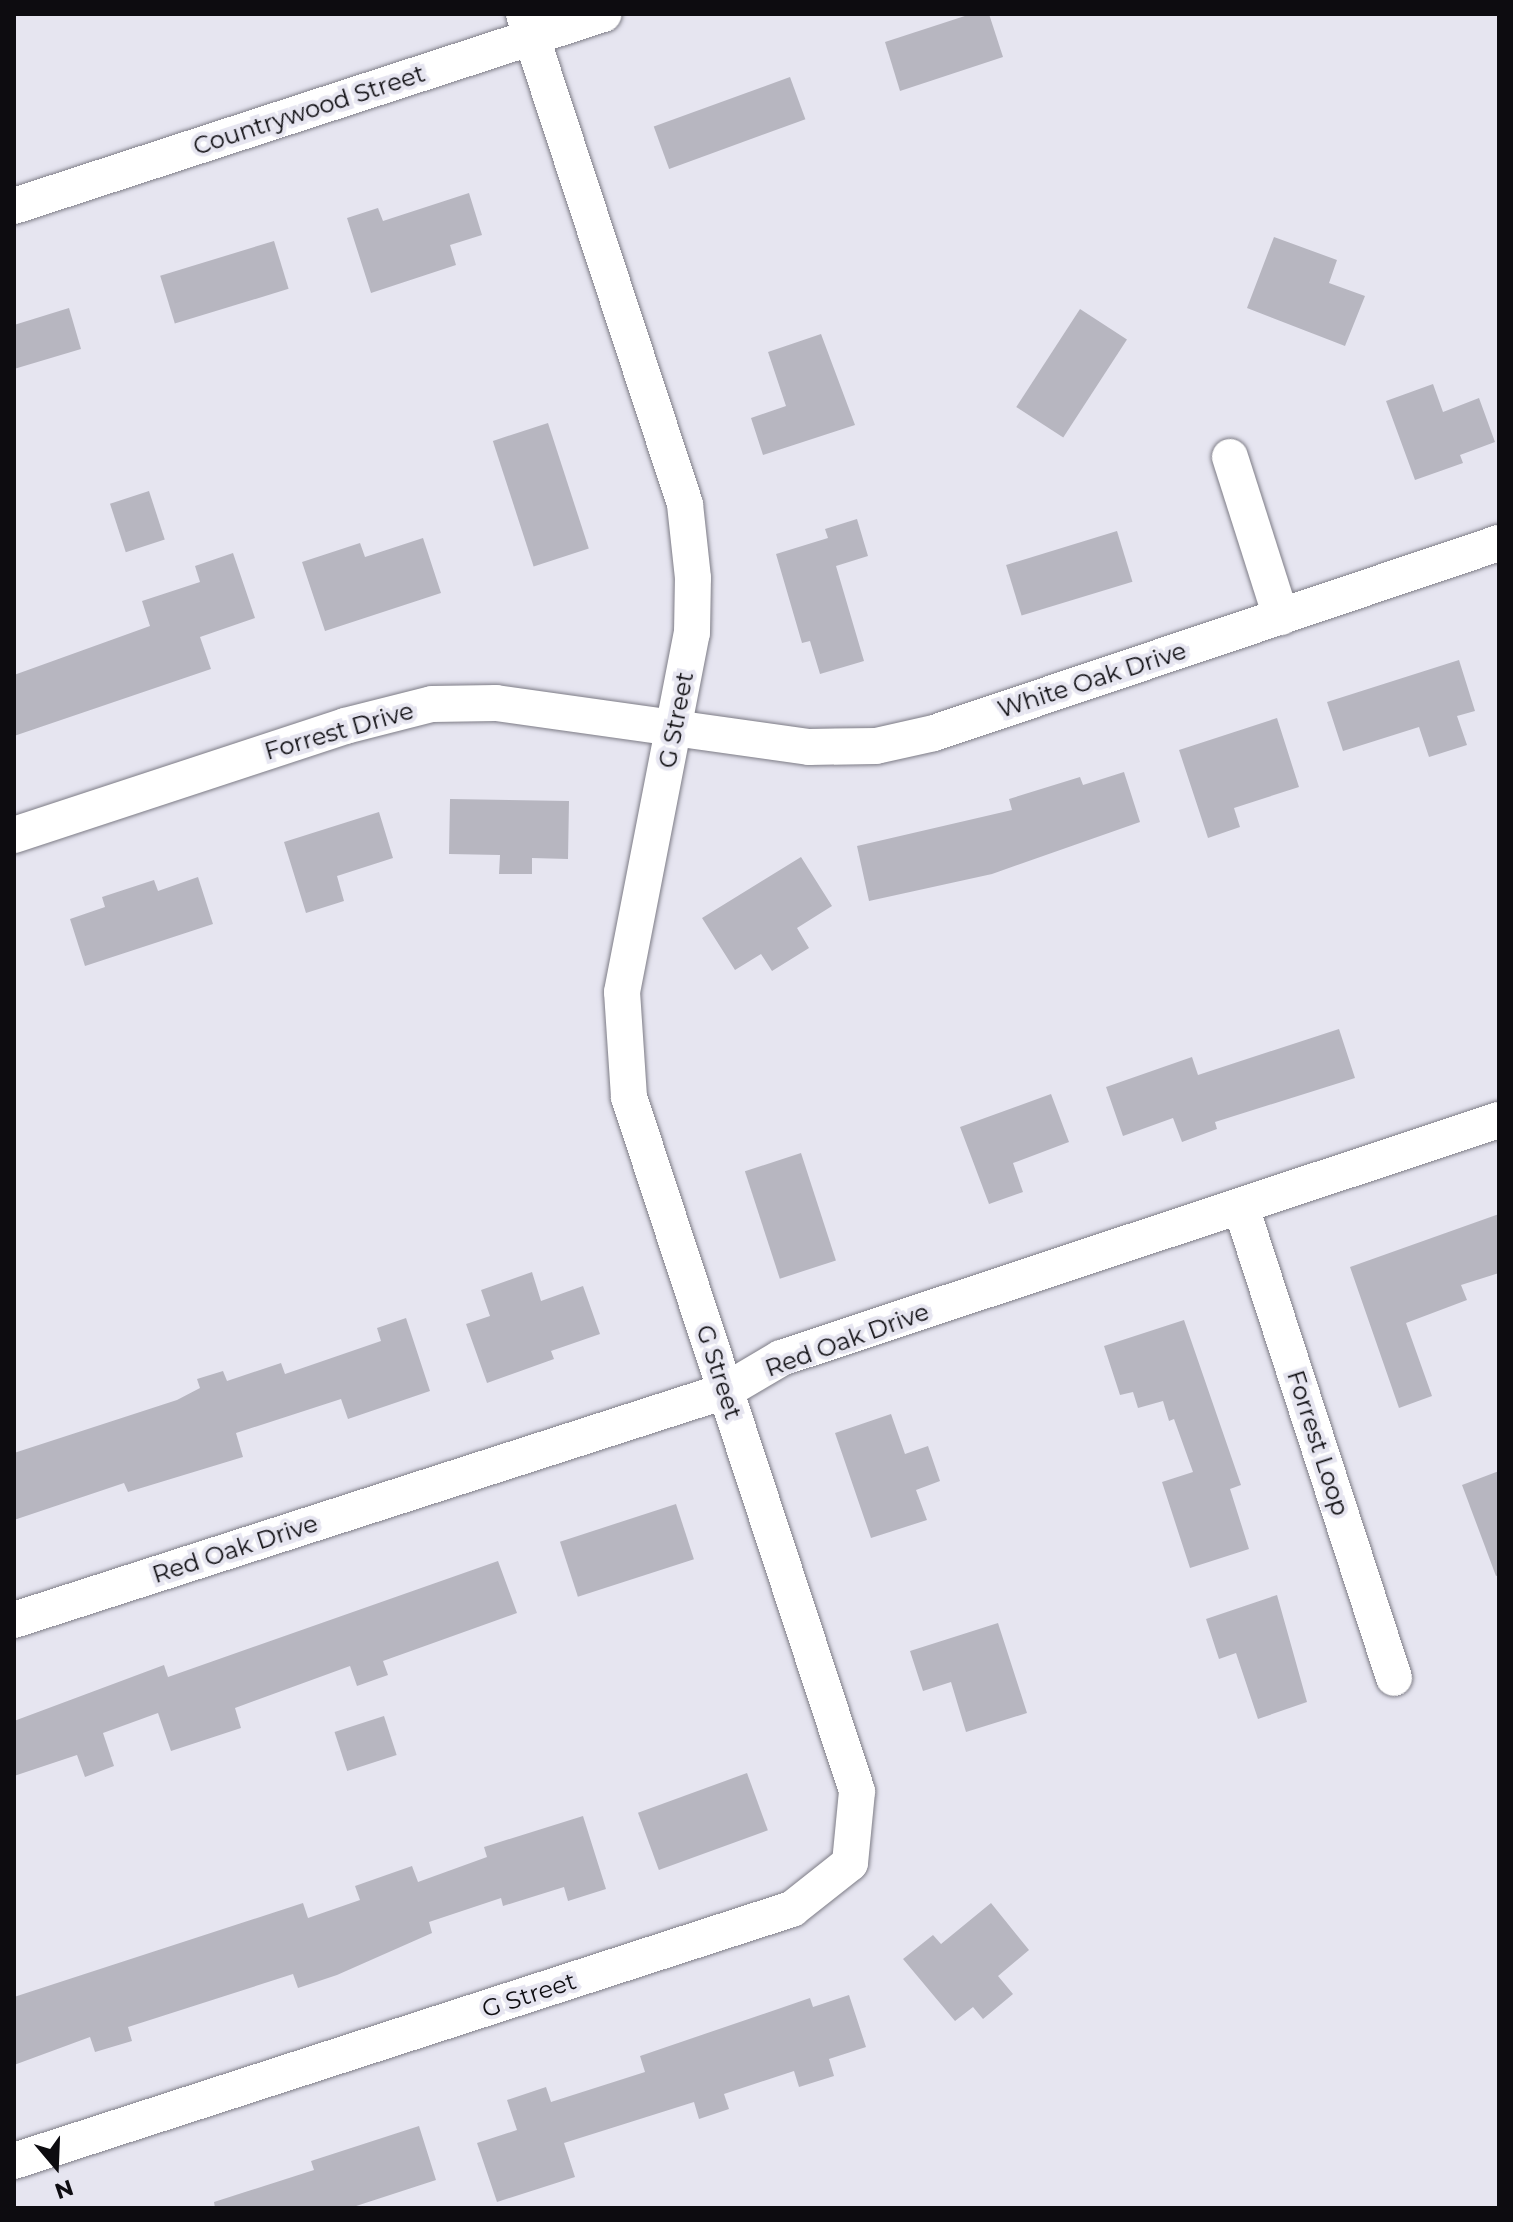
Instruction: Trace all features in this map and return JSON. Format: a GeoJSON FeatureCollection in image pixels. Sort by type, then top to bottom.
{"type":"FeatureCollection","features":[{"type":"Feature","properties":{"kind":"street","name":"Countrywood Street"},"geometry":{"type":"LineString","coordinates":[[14,206],[528,26],[603,14]]}},
{"type":"Feature","properties":{"kind":"street","name":"G Street"},"geometry":{"type":"LineString","coordinates":[[14,2161],[792,1909],[850,1863],[857,1791],[629,1097],[622,992],[692,633],[693,578],[685,504],[528,26]]}},
{"type":"Feature","properties":{"kind":"street"},"geometry":{"type":"LineString","coordinates":[[1230,457],[1281,617]]}},
{"type":"Feature","properties":{"kind":"street","name":"White Oak Drive"},"geometry":{"type":"LineString","coordinates":[[674,730],[809,747],[876,746],[934,733],[1499,543]]}},
{"type":"Feature","properties":{"kind":"street","name":"Forrest Drive"},"geometry":{"type":"LineString","coordinates":[[14,835],[345,726],[432,704],[496,703],[674,730]]}},
{"type":"Feature","properties":{"kind":"street","name":"Red Oak Drive"},"geometry":{"type":"LineString","coordinates":[[14,1620],[725,1391],[781,1358],[1499,1120]]}},
{"type":"Feature","properties":{"kind":"street","name":"Forrest Loop"},"geometry":{"type":"LineString","coordinates":[[1241,1207],[1394,1678]]}},
{"type":"Feature","properties":{"kind":"building"},"geometry":{"type":"Polygon","coordinates":[[[971,14],[989,14],[1003,57],[900,91],[885,42],[971,14]]]}},
{"type":"Feature","properties":{"kind":"building"},"geometry":{"type":"Polygon","coordinates":[[[790,77],[805,119],[669,169],[654,127],[790,77]]]}},
{"type":"Feature","properties":{"kind":"building"},"geometry":{"type":"Polygon","coordinates":[[[469,193],[482,235],[450,245],[456,265],[371,293],[347,218],[378,208],[383,221],[469,193]]]}},
{"type":"Feature","properties":{"kind":"building"},"geometry":{"type":"Polygon","coordinates":[[[1274,237],[1337,260],[1329,283],[1365,296],[1345,346],[1247,308],[1274,237]]]}},
{"type":"Feature","properties":{"kind":"building"},"geometry":{"type":"Polygon","coordinates":[[[274,241],[289,289],[175,324],[160,276],[274,241]]]}},
{"type":"Feature","properties":{"kind":"building"},"geometry":{"type":"Polygon","coordinates":[[[69,308],[81,349],[14,369],[14,325],[69,308]]]}},
{"type":"Feature","properties":{"kind":"building"},"geometry":{"type":"Polygon","coordinates":[[[1080,309],[1127,339],[1063,438],[1016,407],[1080,309]]]}},
{"type":"Feature","properties":{"kind":"building"},"geometry":{"type":"Polygon","coordinates":[[[821,334],[855,425],[763,455],[751,418],[786,406],[768,352],[821,334]]]}},
{"type":"Feature","properties":{"kind":"building"},"geometry":{"type":"Polygon","coordinates":[[[1433,384],[1443,412],[1479,398],[1495,442],[1460,455],[1463,463],[1415,480],[1386,401],[1433,384]]]}},
{"type":"Feature","properties":{"kind":"building"},"geometry":{"type":"Polygon","coordinates":[[[548,423],[589,549],[534,566],[493,441],[548,423]]]}},
{"type":"Feature","properties":{"kind":"building"},"geometry":{"type":"Polygon","coordinates":[[[149,491],[165,540],[126,552],[110,504],[149,491]]]}},
{"type":"Feature","properties":{"kind":"building"},"geometry":{"type":"Polygon","coordinates":[[[857,519],[868,556],[836,566],[864,661],[820,674],[810,641],[802,643],[776,554],[828,538],[825,529],[857,519]]]}},
{"type":"Feature","properties":{"kind":"building"},"geometry":{"type":"Polygon","coordinates":[[[1117,531],[1132,582],[1022,616],[1006,565],[1117,531]]]}},
{"type":"Feature","properties":{"kind":"building"},"geometry":{"type":"Polygon","coordinates":[[[423,538],[441,593],[325,631],[302,562],[360,543],[365,557],[423,538]]]}},
{"type":"Feature","properties":{"kind":"building"},"geometry":{"type":"Polygon","coordinates":[[[233,553],[255,618],[200,637],[211,669],[14,736],[14,675],[150,626],[142,601],[200,582],[195,566],[233,553]]]}},
{"type":"Feature","properties":{"kind":"building"},"geometry":{"type":"Polygon","coordinates":[[[1459,660],[1475,711],[1457,716],[1467,745],[1429,757],[1419,727],[1343,751],[1327,702],[1459,660]]]}},
{"type":"Feature","properties":{"kind":"building"},"geometry":{"type":"Polygon","coordinates":[[[1277,718],[1299,787],[1234,808],[1240,827],[1208,838],[1179,750],[1277,718]]]}},
{"type":"Feature","properties":{"kind":"building"},"geometry":{"type":"Polygon","coordinates":[[[1124,772],[1140,822],[992,874],[869,901],[857,846],[1012,810],[1009,799],[1080,777],[1083,785],[1124,772]]]}},
{"type":"Feature","properties":{"kind":"building"},"geometry":{"type":"Polygon","coordinates":[[[450,799],[569,801],[568,859],[532,858],[532,874],[499,874],[500,855],[449,854],[450,799]]]}},
{"type":"Feature","properties":{"kind":"building"},"geometry":{"type":"Polygon","coordinates":[[[379,812],[393,858],[337,876],[344,901],[306,913],[284,842],[379,812]]]}},
{"type":"Feature","properties":{"kind":"building"},"geometry":{"type":"Polygon","coordinates":[[[801,857],[832,906],[797,928],[809,948],[772,971],[761,954],[735,970],[702,918],[801,857]]]}},
{"type":"Feature","properties":{"kind":"building"},"geometry":{"type":"Polygon","coordinates":[[[198,877],[213,924],[85,966],[70,919],[105,907],[102,897],[154,880],[158,891],[198,877]]]}},
{"type":"Feature","properties":{"kind":"building"},"geometry":{"type":"Polygon","coordinates":[[[1339,1029],[1355,1078],[1215,1122],[1217,1129],[1182,1142],[1173,1118],[1123,1136],[1106,1087],[1192,1057],[1198,1075],[1339,1029]]]}},
{"type":"Feature","properties":{"kind":"building"},"geometry":{"type":"Polygon","coordinates":[[[1051,1094],[1069,1142],[1013,1163],[1023,1192],[989,1204],[960,1127],[1051,1094]]]}},
{"type":"Feature","properties":{"kind":"building"},"geometry":{"type":"Polygon","coordinates":[[[801,1153],[836,1260],[780,1279],[745,1171],[801,1153]]]}},
{"type":"Feature","properties":{"kind":"building"},"geometry":{"type":"Polygon","coordinates":[[[1499,1214],[1499,1273],[1461,1285],[1467,1300],[1406,1323],[1432,1396],[1399,1408],[1350,1267],[1499,1214]]]}},
{"type":"Feature","properties":{"kind":"building"},"geometry":{"type":"Polygon","coordinates":[[[532,1272],[541,1301],[583,1286],[600,1334],[551,1351],[554,1359],[487,1383],[466,1324],[490,1316],[481,1290],[532,1272]]]}},
{"type":"Feature","properties":{"kind":"building"},"geometry":{"type":"Polygon","coordinates":[[[406,1318],[430,1391],[348,1419],[341,1399],[236,1433],[243,1457],[128,1492],[124,1483],[14,1520],[14,1453],[177,1400],[200,1388],[197,1379],[223,1371],[227,1381],[281,1363],[285,1374],[381,1341],[377,1328],[406,1318]]]}},
{"type":"Feature","properties":{"kind":"building"},"geometry":{"type":"Polygon","coordinates":[[[1184,1320],[1241,1485],[1230,1489],[1249,1549],[1190,1568],[1162,1482],[1193,1472],[1174,1419],[1169,1421],[1163,1401],[1138,1408],[1133,1392],[1120,1395],[1104,1346],[1184,1320]]]}},
{"type":"Feature","properties":{"kind":"building"},"geometry":{"type":"Polygon","coordinates":[[[891,1414],[905,1454],[928,1446],[940,1481],[916,1490],[927,1520],[871,1538],[835,1433],[891,1414]]]}},
{"type":"Feature","properties":{"kind":"building"},"geometry":{"type":"Polygon","coordinates":[[[1499,1471],[1499,1575],[1496,1576],[1462,1485],[1499,1471]]]}},
{"type":"Feature","properties":{"kind":"building"},"geometry":{"type":"Polygon","coordinates":[[[676,1504],[694,1559],[578,1597],[560,1542],[676,1504]]]}},
{"type":"Feature","properties":{"kind":"building"},"geometry":{"type":"Polygon","coordinates":[[[498,1561],[517,1613],[383,1661],[388,1675],[357,1686],[350,1666],[235,1708],[241,1728],[171,1751],[158,1713],[103,1733],[114,1766],[85,1777],[77,1755],[14,1776],[14,1721],[164,1665],[168,1677],[498,1561]]]}},
{"type":"Feature","properties":{"kind":"building"},"geometry":{"type":"Polygon","coordinates":[[[1277,1595],[1307,1702],[1258,1719],[1236,1653],[1219,1659],[1206,1619],[1277,1595]]]}},
{"type":"Feature","properties":{"kind":"building"},"geometry":{"type":"Polygon","coordinates":[[[998,1623],[1027,1713],[966,1732],[951,1682],[923,1691],[910,1651],[998,1623]]]}},
{"type":"Feature","properties":{"kind":"building"},"geometry":{"type":"Polygon","coordinates":[[[384,1716],[397,1755],[347,1771],[335,1732],[384,1716]]]}},
{"type":"Feature","properties":{"kind":"building"},"geometry":{"type":"Polygon","coordinates":[[[747,1773],[768,1830],[659,1870],[638,1813],[747,1773]]]}},
{"type":"Feature","properties":{"kind":"building"},"geometry":{"type":"Polygon","coordinates":[[[583,1816],[606,1889],[568,1901],[564,1887],[503,1906],[501,1898],[429,1922],[432,1933],[337,1975],[298,1988],[293,1974],[128,2027],[132,2041],[95,2052],[90,2037],[14,2065],[14,1997],[303,1903],[308,1918],[360,1900],[355,1886],[412,1866],[418,1882],[487,1857],[484,1847],[583,1816]]]}},
{"type":"Feature","properties":{"kind":"building"},"geometry":{"type":"Polygon","coordinates":[[[991,1903],[1029,1950],[998,1976],[1013,1994],[983,2019],[973,2007],[955,2021],[903,1959],[933,1935],[941,1944],[991,1903]]]}},
{"type":"Feature","properties":{"kind":"building"},"geometry":{"type":"Polygon","coordinates":[[[849,1995],[866,2047],[829,2059],[834,2076],[799,2087],[794,2071],[724,2094],[729,2109],[699,2119],[694,2102],[564,2143],[575,2177],[497,2202],[477,2143],[517,2130],[507,2100],[546,2087],[551,2102],[645,2072],[640,2056],[810,1998],[813,2007],[849,1995]]]}},
{"type":"Feature","properties":{"kind":"building"},"geometry":{"type":"Polygon","coordinates":[[[419,2126],[436,2180],[350,2208],[215,2208],[214,2202],[314,2170],[311,2161],[419,2126]]]}}]}
